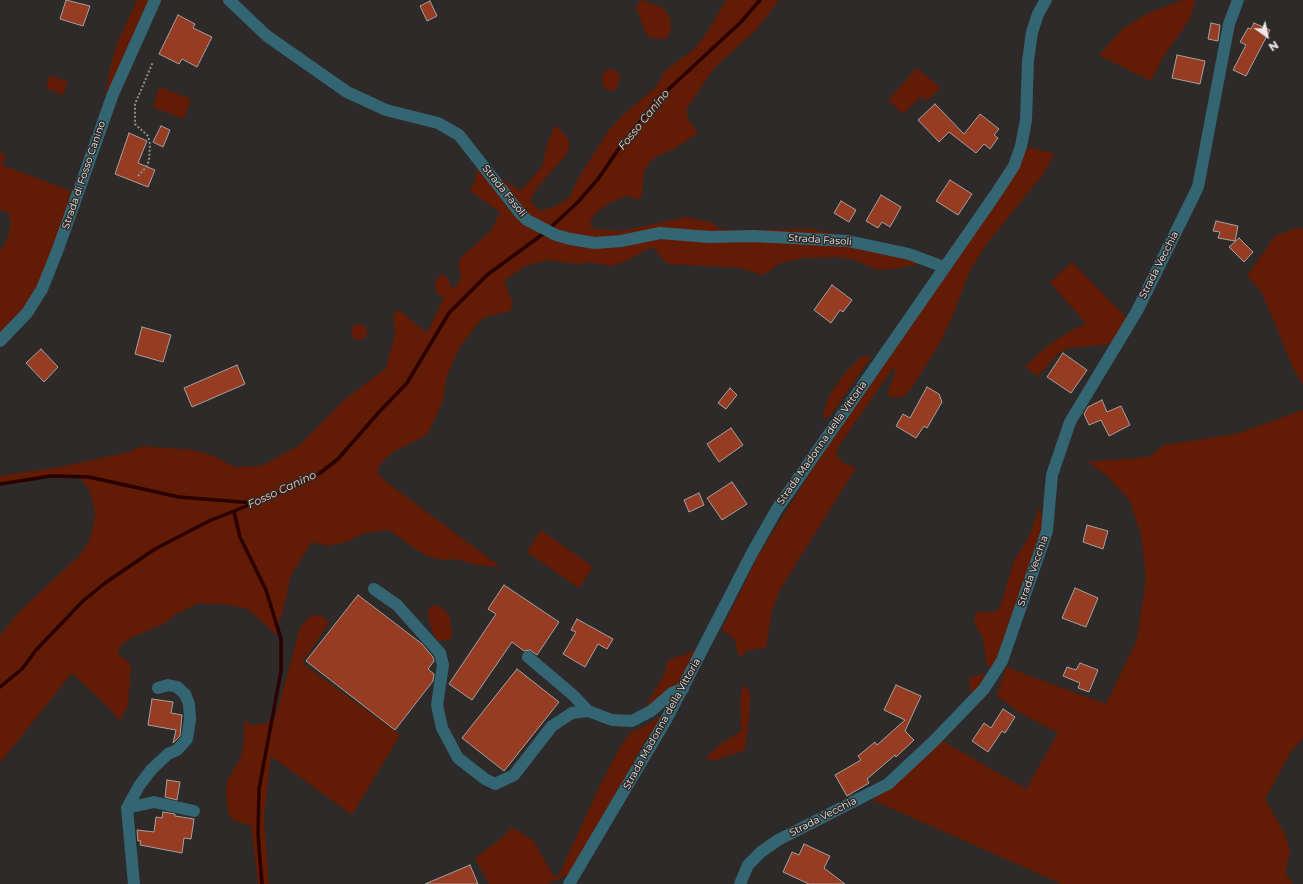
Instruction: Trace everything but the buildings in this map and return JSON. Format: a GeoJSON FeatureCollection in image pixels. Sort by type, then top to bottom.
{"type":"FeatureCollection","features":[{"type":"Feature","properties":{"kind":"street","name":"Strada di Fosso Canino"},"geometry":{"type":"LineString","coordinates":[[0,341],[27,313],[42,289],[54,262],[113,94],[155,0]]}},
{"type":"Feature","properties":{"kind":"street","name":"Strada Fasoli"},"geometry":{"type":"LineString","coordinates":[[229,0],[267,36],[319,74],[347,92],[386,110],[438,124],[459,135],[520,213],[527,220],[556,235],[595,243],[660,233],[708,237],[753,236],[848,241],[909,254],[944,267]]}},
{"type":"Feature","properties":{"kind":"street","name":"Strada Madonna della Vittoria"},"geometry":{"type":"LineString","coordinates":[[569,884],[618,803],[683,689],[752,552],[777,509],[1014,166],[1022,146],[1026,120],[1028,61],[1032,32],[1038,14],[1046,0]]}},
{"type":"Feature","properties":{"kind":"street","name":"Strada Vecchia"},"geometry":{"type":"LineString","coordinates":[[740,884],[748,865],[761,852],[778,840],[888,784],[934,741],[984,689],[1002,661],[1047,531],[1052,474],[1070,422],[1137,311],[1198,187],[1229,24],[1238,0]]}},
{"type":"Feature","properties":{"kind":"street"},"geometry":{"type":"LineString","coordinates":[[374,589],[397,605],[440,653],[443,665],[437,705],[442,728],[458,758],[485,779],[496,784],[514,774],[552,726],[572,713],[588,712],[612,720],[632,721],[651,711],[672,693],[683,689]]}},
{"type":"Feature","properties":{"kind":"street"},"geometry":{"type":"LineString","coordinates":[[528,657],[573,695],[588,712]]}},
{"type":"Feature","properties":{"kind":"street"},"geometry":{"type":"LineString","coordinates":[[134,884],[127,808],[139,786],[151,770],[168,754],[177,750],[187,739],[190,719],[189,704],[185,694],[177,687],[168,685],[158,688]]}},
{"type":"Feature","properties":{"kind":"street"},"geometry":{"type":"LineString","coordinates":[[127,808],[154,802],[194,811]]}},
{"type":"Feature","properties":{"kind":"path"},"geometry":{"type":"LineString","coordinates":[[138,176],[150,160],[150,144],[148,136],[136,124],[135,104],[153,62]]}},
{"type":"Feature","properties":{"kind":"shaded area"},"geometry":{"type":"Polygon","coordinates":[[[137,0],[151,0],[106,96],[109,71],[117,44],[137,0]]]}},
{"type":"Feature","properties":{"kind":"shaded area"},"geometry":{"type":"Polygon","coordinates":[[[642,0],[663,8],[670,17],[671,30],[667,38],[656,39],[647,36],[637,10],[637,4],[642,0]]]}},
{"type":"Feature","properties":{"kind":"shaded area"},"geometry":{"type":"Polygon","coordinates":[[[726,0],[779,0],[757,29],[714,68],[686,110],[688,119],[698,133],[674,149],[655,157],[647,166],[643,176],[641,198],[638,199],[626,196],[612,202],[598,211],[590,221],[591,225],[595,229],[621,231],[686,217],[714,223],[717,228],[734,230],[812,229],[836,234],[832,242],[895,255],[921,263],[900,268],[877,270],[855,260],[840,257],[803,258],[778,264],[770,271],[762,275],[740,268],[667,264],[652,247],[626,261],[612,266],[589,262],[578,264],[547,260],[525,266],[504,281],[513,303],[510,311],[486,317],[480,321],[459,348],[446,379],[443,401],[427,435],[393,452],[380,464],[377,472],[385,481],[501,567],[475,565],[458,559],[444,560],[426,556],[389,530],[365,533],[346,542],[329,546],[312,542],[291,575],[283,610],[275,635],[265,624],[247,609],[229,605],[200,603],[176,614],[165,623],[131,638],[120,646],[118,654],[131,664],[128,705],[120,721],[110,709],[72,673],[0,763],[0,636],[18,613],[81,554],[90,539],[95,518],[93,502],[88,488],[80,478],[57,474],[0,485],[0,476],[60,467],[129,452],[142,446],[193,450],[214,456],[234,467],[261,466],[300,445],[343,401],[386,368],[395,334],[393,316],[398,309],[427,333],[444,297],[440,296],[436,292],[435,283],[437,278],[441,275],[446,276],[449,280],[451,288],[458,285],[461,273],[458,266],[461,257],[491,231],[500,212],[469,190],[474,184],[478,169],[499,177],[520,191],[542,167],[547,145],[555,125],[566,136],[570,144],[566,155],[537,188],[530,201],[540,211],[554,207],[569,198],[578,179],[608,131],[624,114],[656,87],[665,71],[694,49],[708,31],[726,0]]]}},
{"type":"Feature","properties":{"kind":"shaded area"},"geometry":{"type":"Polygon","coordinates":[[[1183,0],[1195,0],[1190,19],[1163,57],[1151,81],[1099,55],[1124,28],[1146,14],[1183,0]]]}},
{"type":"Feature","properties":{"kind":"shaded area"},"geometry":{"type":"Polygon","coordinates":[[[917,68],[941,88],[927,101],[922,96],[903,114],[888,100],[917,68]]]}},
{"type":"Feature","properties":{"kind":"shaded area"},"geometry":{"type":"Polygon","coordinates":[[[607,69],[615,70],[620,75],[615,91],[607,90],[603,87],[602,75],[607,69]]]}},
{"type":"Feature","properties":{"kind":"shaded area"},"geometry":{"type":"Polygon","coordinates":[[[50,75],[68,82],[63,95],[46,88],[50,75]]]}},
{"type":"Feature","properties":{"kind":"shaded area"},"geometry":{"type":"Polygon","coordinates":[[[159,87],[191,99],[184,119],[153,107],[159,87]]]}},
{"type":"Feature","properties":{"kind":"shaded area"},"geometry":{"type":"Polygon","coordinates":[[[1028,147],[1055,154],[1044,173],[986,245],[970,270],[952,318],[940,343],[911,389],[903,397],[894,398],[888,395],[888,390],[895,374],[894,367],[838,447],[836,455],[842,462],[856,468],[781,588],[772,611],[766,648],[748,650],[739,658],[735,640],[722,629],[758,556],[811,471],[948,268],[1000,198],[1028,147]]]}},
{"type":"Feature","properties":{"kind":"shaded area"},"geometry":{"type":"Polygon","coordinates":[[[0,152],[6,155],[2,165],[71,191],[59,244],[34,300],[0,340],[0,251],[7,240],[11,225],[9,213],[0,210],[0,152]]]}},
{"type":"Feature","properties":{"kind":"shaded area"},"geometry":{"type":"Polygon","coordinates":[[[1296,228],[1303,229],[1303,385],[1294,370],[1261,291],[1247,276],[1275,236],[1296,228]]]}},
{"type":"Feature","properties":{"kind":"shaded area"},"geometry":{"type":"Polygon","coordinates":[[[1072,262],[1129,320],[1112,344],[1069,348],[1058,354],[1038,376],[1025,367],[1047,346],[1072,330],[1086,324],[1050,282],[1072,262]]]}},
{"type":"Feature","properties":{"kind":"shaded area"},"geometry":{"type":"Polygon","coordinates":[[[359,324],[365,326],[367,332],[365,338],[359,340],[353,338],[351,332],[353,326],[359,324]]]}},
{"type":"Feature","properties":{"kind":"shaded area"},"geometry":{"type":"Polygon","coordinates":[[[872,356],[831,415],[826,418],[822,417],[830,394],[845,373],[861,357],[872,356]]]}},
{"type":"Feature","properties":{"kind":"shaded area"},"geometry":{"type":"Polygon","coordinates":[[[1303,410],[1303,738],[1291,752],[1265,799],[1285,834],[1290,852],[1285,873],[1293,884],[1062,884],[872,800],[895,784],[941,740],[1026,789],[1058,733],[1020,713],[997,696],[1006,667],[1106,704],[1137,639],[1146,579],[1141,535],[1130,501],[1106,475],[1088,462],[1149,457],[1164,445],[1236,434],[1303,410]]]}},
{"type":"Feature","properties":{"kind":"shaded area"},"geometry":{"type":"Polygon","coordinates":[[[1040,506],[1043,524],[992,672],[987,664],[983,639],[975,624],[974,617],[978,612],[995,612],[1000,607],[1014,561],[1029,537],[1040,506]]]}},
{"type":"Feature","properties":{"kind":"shaded area"},"geometry":{"type":"Polygon","coordinates":[[[541,530],[593,567],[579,588],[527,552],[541,530]]]}},
{"type":"Feature","properties":{"kind":"shaded area"},"geometry":{"type":"Polygon","coordinates":[[[436,605],[445,610],[449,615],[452,631],[450,640],[437,640],[433,633],[428,617],[428,608],[436,605]]]}},
{"type":"Feature","properties":{"kind":"shaded area"},"geometry":{"type":"Polygon","coordinates":[[[318,615],[324,617],[329,623],[302,663],[400,735],[352,815],[271,756],[264,817],[269,884],[258,884],[251,826],[233,820],[228,812],[226,792],[227,781],[241,757],[244,740],[244,721],[252,725],[264,724],[275,718],[300,628],[310,616],[318,615]]]}},
{"type":"Feature","properties":{"kind":"shaded area"},"geometry":{"type":"Polygon","coordinates":[[[701,644],[670,702],[644,709],[665,673],[668,660],[690,653],[701,644]]]}},
{"type":"Feature","properties":{"kind":"shaded area"},"geometry":{"type":"Polygon","coordinates":[[[982,674],[989,677],[976,696],[971,692],[969,682],[971,677],[982,674]]]}},
{"type":"Feature","properties":{"kind":"shaded area"},"geometry":{"type":"Polygon","coordinates":[[[743,685],[750,691],[750,710],[745,750],[716,760],[705,759],[719,745],[741,731],[740,698],[743,685]]]}},
{"type":"Feature","properties":{"kind":"shaded area"},"geometry":{"type":"Polygon","coordinates":[[[664,714],[643,745],[572,873],[547,884],[489,884],[475,858],[503,837],[511,827],[533,840],[555,878],[560,873],[599,787],[620,747],[632,731],[640,729],[664,714]]]}},
{"type":"Feature","properties":{"kind":"waterway","name":"Fosso Canino"},"geometry":{"type":"LineString","coordinates":[[550,228],[578,202],[598,179],[620,147],[657,100],[741,22],[760,0]]}},
{"type":"Feature","properties":{"kind":"waterway","name":"Fosso Canino"},"geometry":{"type":"LineString","coordinates":[[0,687],[22,669],[36,650],[83,601],[105,583],[155,549],[209,521],[294,487],[320,473],[338,459],[407,383],[449,313],[487,275],[543,234]]}},
{"type":"Feature","properties":{"kind":"waterway"},"geometry":{"type":"LineString","coordinates":[[0,484],[51,476],[89,477],[179,497],[254,503]]}},
{"type":"Feature","properties":{"kind":"waterway"},"geometry":{"type":"LineString","coordinates":[[234,512],[240,537],[266,590],[281,639],[281,671],[259,789],[258,834],[262,884]]}}]}
